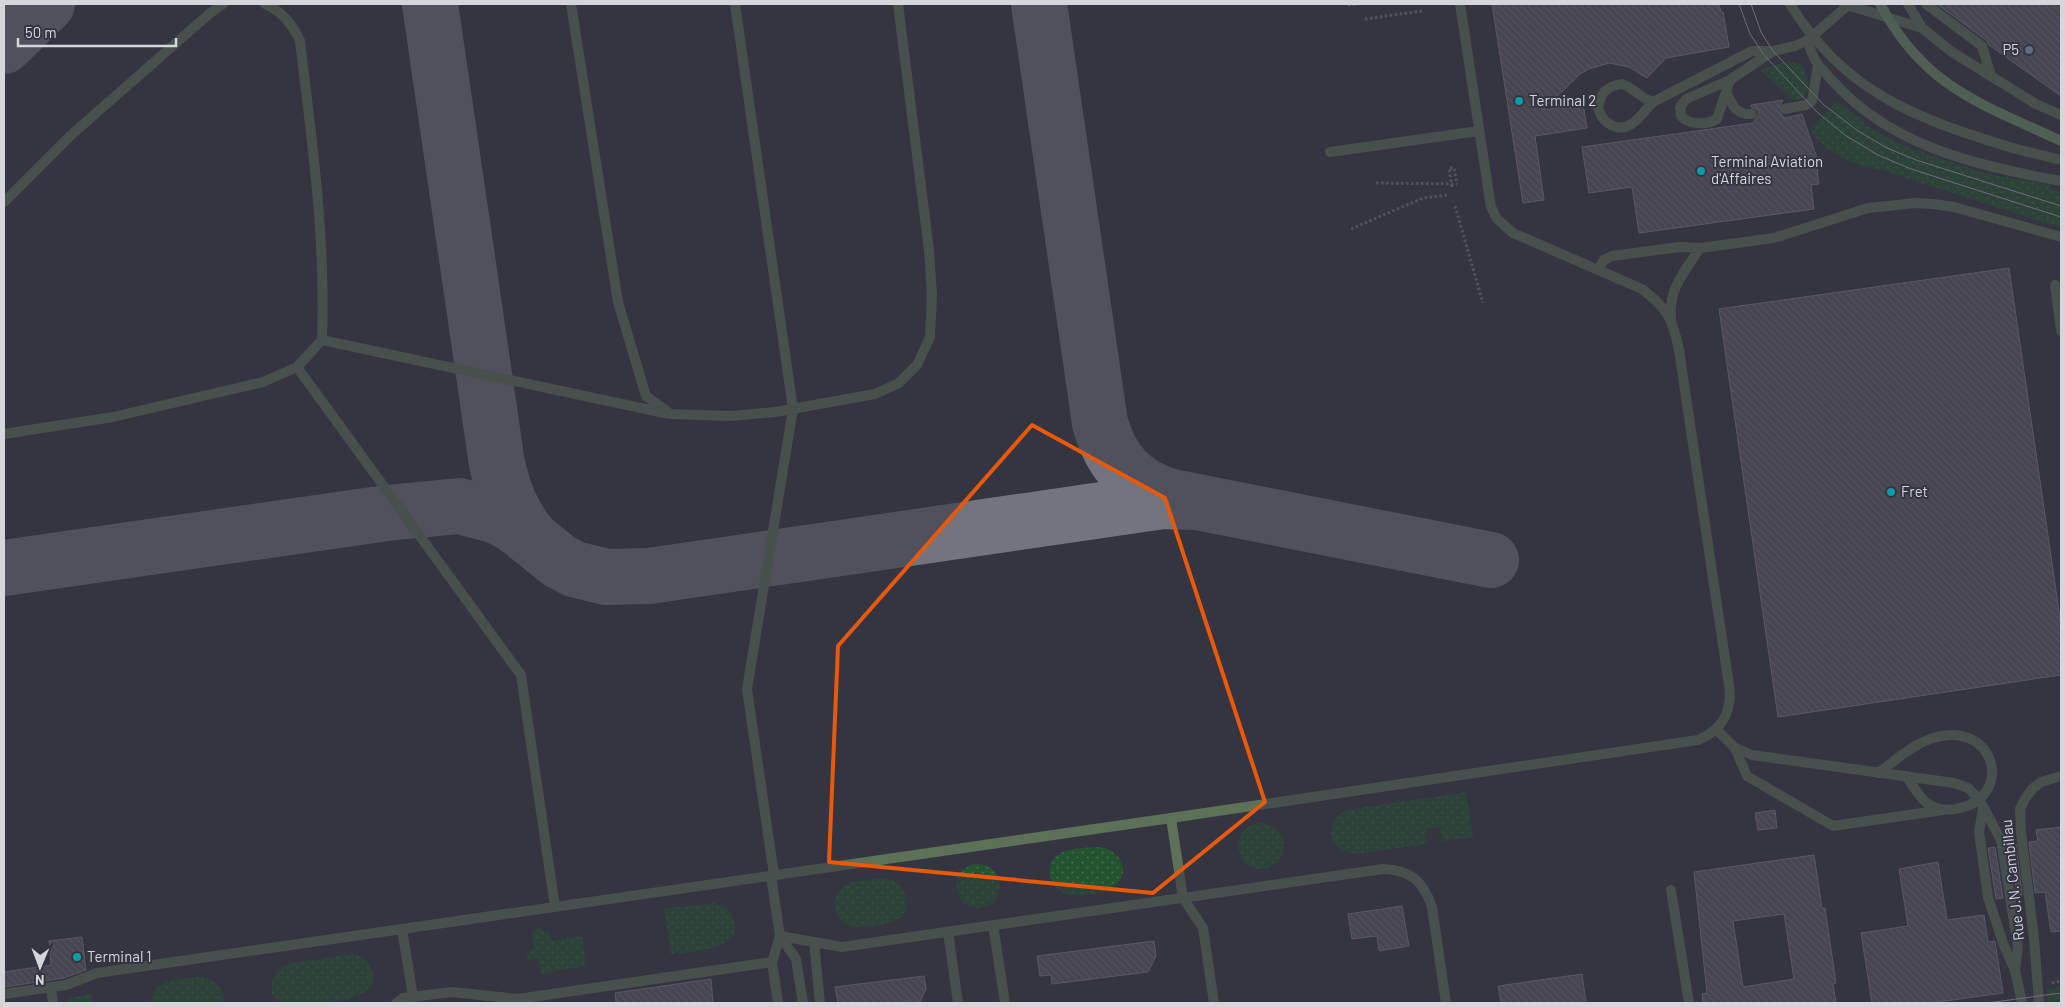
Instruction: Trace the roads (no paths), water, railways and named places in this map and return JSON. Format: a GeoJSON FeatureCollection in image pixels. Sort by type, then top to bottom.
{"type":"FeatureCollection","features":[{"type":"Feature","properties":{"kind":"main road"},"geometry":{"type":"LineString","coordinates":[[1880,4],[1906,46],[1943,82],[1972,99],[2061,141]]}},
{"type":"Feature","properties":{"kind":"lane"},"geometry":{"type":"LineString","coordinates":[[4,202],[70,136],[208,14],[223,4]]}},
{"type":"Feature","properties":{"kind":"lane"},"geometry":{"type":"LineString","coordinates":[[4,434],[113,417],[194,400],[263,382],[297,367],[322,340],[324,294],[320,216],[300,41],[286,18],[276,9],[265,4]]}},
{"type":"Feature","properties":{"kind":"lane"},"geometry":{"type":"LineString","coordinates":[[571,4],[618,302],[646,396],[669,414]]}},
{"type":"Feature","properties":{"kind":"lane"},"geometry":{"type":"LineString","coordinates":[[735,4],[793,410],[747,689],[780,936],[772,962],[778,1003]]}},
{"type":"Feature","properties":{"kind":"lane"},"geometry":{"type":"LineString","coordinates":[[322,340],[669,414],[731,416],[793,410],[875,394],[899,383],[918,364],[930,337],[932,295],[929,250],[898,4]]}},
{"type":"Feature","properties":{"kind":"lane"},"geometry":{"type":"LineString","coordinates":[[1460,4],[1491,207],[1497,219],[1513,233],[1642,289],[1653,297],[1671,318]]}},
{"type":"Feature","properties":{"kind":"lane"},"geometry":{"type":"LineString","coordinates":[[1790,4],[1823,48],[1851,76],[1904,110],[1930,121],[2016,150],[2061,160]]}},
{"type":"Feature","properties":{"kind":"lane"},"geometry":{"type":"LineString","coordinates":[[1908,4],[1922,28],[1952,52],[2036,104],[2061,115]]}},
{"type":"Feature","properties":{"kind":"lane"},"geometry":{"type":"LineString","coordinates":[[1926,4],[1982,46],[1990,76]]}},
{"type":"Feature","properties":{"kind":"lane"},"geometry":{"type":"LineString","coordinates":[[1653,102],[1642,98],[1634,90],[1622,84],[1614,85],[1602,94],[1598,108],[1600,115],[1611,126],[1625,127],[1636,120],[1653,102],[1752,51],[1772,51],[1795,46],[1808,40],[1846,5],[1922,28]]}},
{"type":"Feature","properties":{"kind":"lane"},"geometry":{"type":"LineString","coordinates":[[1808,40],[1810,53],[1838,88],[1888,128],[1966,160],[2026,175],[2061,181]]}},
{"type":"Feature","properties":{"kind":"lane"},"geometry":{"type":"LineString","coordinates":[[1730,80],[1719,116],[1714,121],[1706,123],[1689,121],[1681,116],[1680,107],[1686,99],[1730,80],[1772,51]]}},
{"type":"Feature","properties":{"kind":"lane"},"geometry":{"type":"LineString","coordinates":[[1784,109],[1806,105],[1812,101],[1818,65]]}},
{"type":"Feature","properties":{"kind":"lane"},"geometry":{"type":"LineString","coordinates":[[1726,92],[1735,110],[1742,114],[1752,114]]}},
{"type":"Feature","properties":{"kind":"lane"},"geometry":{"type":"LineString","coordinates":[[1330,152],[1479,131]]}},
{"type":"Feature","properties":{"kind":"lane"},"geometry":{"type":"LineString","coordinates":[[1598,269],[1604,260],[1612,256],[1680,247],[1700,248],[1774,238],[1868,208],[1916,203],[1954,207],[2061,237]]}},
{"type":"Feature","properties":{"kind":"lane"},"geometry":{"type":"LineString","coordinates":[[4,994],[66,985],[97,973],[1698,740],[1717,730],[1729,712],[1730,692],[1679,350],[1671,318],[1670,305],[1675,286],[1700,248]]}},
{"type":"Feature","properties":{"kind":"lane"},"geometry":{"type":"LineString","coordinates":[[2054,285],[2061,331]]}},
{"type":"Feature","properties":{"kind":"lane"},"geometry":{"type":"LineString","coordinates":[[297,367],[521,675],[555,907]]}},
{"type":"Feature","properties":{"kind":"lane"},"geometry":{"type":"LineString","coordinates":[[1717,730],[1735,748],[1747,776],[1832,826],[1948,810],[1981,803]]}},
{"type":"Feature","properties":{"kind":"lane"},"geometry":{"type":"LineString","coordinates":[[1878,772],[1925,741],[1934,738],[1953,736],[1971,738],[1985,749],[1991,764],[1991,781],[1981,803],[1979,832],[1988,897],[2004,946],[2015,970],[2022,1003]]}},
{"type":"Feature","properties":{"kind":"lane"},"geometry":{"type":"LineString","coordinates":[[1735,748],[1757,756],[1961,784],[1968,788],[1981,803],[2000,840],[2018,947],[2015,970]]}},
{"type":"Feature","properties":{"kind":"lane"},"geometry":{"type":"LineString","coordinates":[[1906,776],[1928,803],[1948,810]]}},
{"type":"Feature","properties":{"kind":"lane","name":"Rue J.N. Cambillau"},"geometry":{"type":"LineString","coordinates":[[2039,1003],[2020,809],[2024,799],[2037,786],[2053,777],[2061,776]]}},
{"type":"Feature","properties":{"kind":"lane"},"geometry":{"type":"LineString","coordinates":[[1171,818],[1183,898],[1203,928],[1214,1003]]}},
{"type":"Feature","properties":{"kind":"lane"},"geometry":{"type":"LineString","coordinates":[[780,936],[842,948],[1383,869],[1404,872],[1422,885],[1428,894],[1432,907],[1446,1003]]}},
{"type":"Feature","properties":{"kind":"lane"},"geometry":{"type":"LineString","coordinates":[[1671,890],[1689,1003]]}},
{"type":"Feature","properties":{"kind":"lane"},"geometry":{"type":"LineString","coordinates":[[993,925],[1005,1003]]}},
{"type":"Feature","properties":{"kind":"lane"},"geometry":{"type":"LineString","coordinates":[[402,929],[413,997]]}},
{"type":"Feature","properties":{"kind":"lane"},"geometry":{"type":"LineString","coordinates":[[948,932],[958,1003]]}},
{"type":"Feature","properties":{"kind":"lane"},"geometry":{"type":"LineString","coordinates":[[780,936],[796,959],[802,1003]]}},
{"type":"Feature","properties":{"kind":"lane"},"geometry":{"type":"LineString","coordinates":[[814,942],[820,1003]]}},
{"type":"Feature","properties":{"kind":"lane"},"geometry":{"type":"LineString","coordinates":[[396,1003],[403,998],[452,992],[518,999],[772,962]]}},
{"type":"Feature","properties":{"kind":"lane"},"geometry":{"type":"LineString","coordinates":[[51,987],[53,1003]]}},
{"type":"Feature","properties":{"kind":"tram line"},"geometry":{"type":"LineString","coordinates":[[1739,4],[1750,34],[1765,56],[1817,112],[1845,135],[1878,155],[1911,169],[2061,217]]}},
{"type":"Feature","properties":{"kind":"tram line"},"geometry":{"type":"LineString","coordinates":[[1751,4],[1761,32],[1773,51],[1824,105],[1858,131],[1887,148],[1916,160],[2061,206]]}},
{"type":"Feature","properties":{"kind":"tram line"},"geometry":{"type":"LineString","coordinates":[[1987,1003],[2061,993]]}},
{"type":"Feature","properties":{"kind":"place","name":"P5"},"geometry":{"type":"Point","coordinates":[2029,50]}},
{"type":"Feature","properties":{"kind":"place","name":"Terminal 2"},"geometry":{"type":"Point","coordinates":[1519,101]}},
{"type":"Feature","properties":{"kind":"place","name":"Terminal Aviation d'Affaires"},"geometry":{"type":"Point","coordinates":[1701,171]}},
{"type":"Feature","properties":{"kind":"place","name":"Fret"},"geometry":{"type":"Point","coordinates":[1891,492]}},
{"type":"Feature","properties":{"kind":"place","name":"Terminal 1"},"geometry":{"type":"Point","coordinates":[77,957]}}]}
